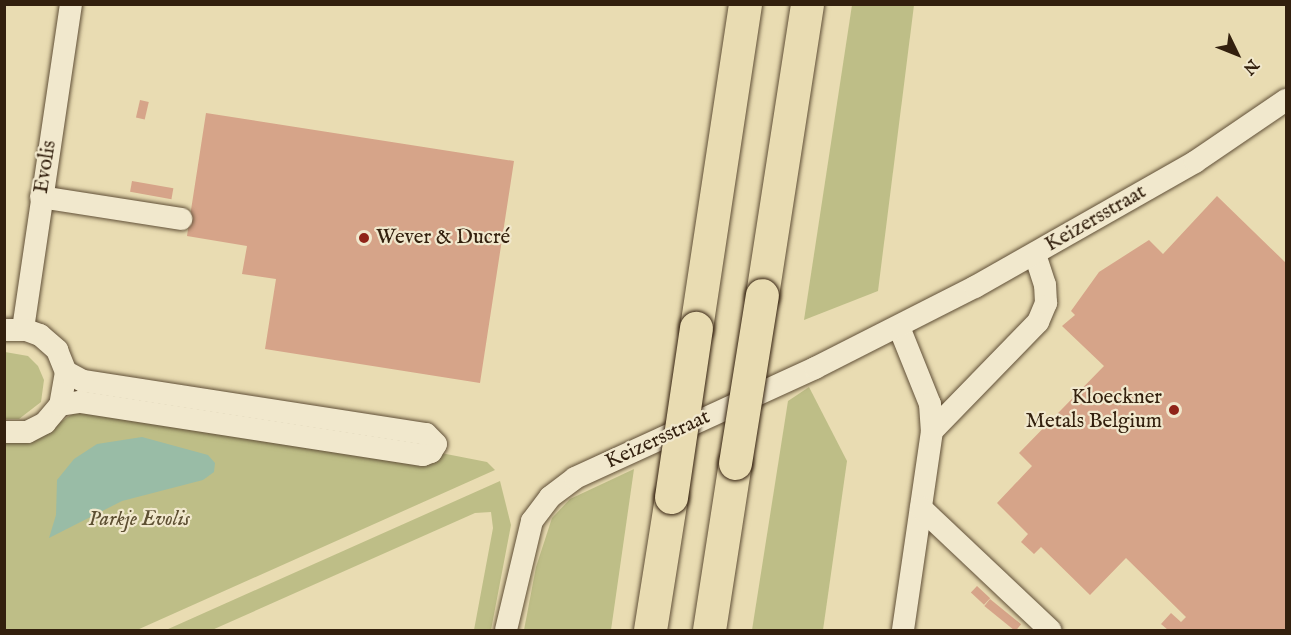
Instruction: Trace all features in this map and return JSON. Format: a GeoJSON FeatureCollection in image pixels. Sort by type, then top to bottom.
{"type":"FeatureCollection","features":[{"type":"Feature","properties":{"kind":"highway"},"geometry":{"type":"LineString","coordinates":[[651,630],[745,4]]}},
{"type":"Feature","properties":{"kind":"highway"},"geometry":{"type":"LineString","coordinates":[[709,630],[807,4]]}},
{"type":"Feature","properties":{"kind":"street","name":"Evolis"},"geometry":{"type":"LineString","coordinates":[[14,330],[41,197],[71,4]]}},
{"type":"Feature","properties":{"kind":"street","name":"Keizersstraat"},"geometry":{"type":"LineString","coordinates":[[506,630],[528,531],[550,496],[575,478],[899,327],[1035,255],[1195,162],[1287,100]]}},
{"type":"Feature","properties":{"kind":"street"},"geometry":{"type":"LineString","coordinates":[[41,197],[181,219]]}},
{"type":"Feature","properties":{"kind":"street"},"geometry":{"type":"LineString","coordinates":[[932,431],[1038,322],[1046,303],[1046,285],[1035,255]]}},
{"type":"Feature","properties":{"kind":"street"},"geometry":{"type":"LineString","coordinates":[[899,327],[930,404],[932,431],[903,630]]}},
{"type":"Feature","properties":{"kind":"street"},"geometry":{"type":"LineString","coordinates":[[4,432],[27,432],[45,423],[60,405],[66,372],[57,350],[40,335],[14,330]]}},
{"type":"Feature","properties":{"kind":"street"},"geometry":{"type":"LineString","coordinates":[[60,405],[80,402],[423,455],[431,452],[436,444],[426,434],[83,381],[66,372]]}},
{"type":"Feature","properties":{"kind":"street"},"geometry":{"type":"LineString","coordinates":[[921,508],[1050,630]]}},
{"type":"Feature","properties":{"kind":"green space"},"geometry":{"type":"Polygon","coordinates":[[[852,5],[914,5],[878,291],[804,320],[852,5]]]}},
{"type":"Feature","properties":{"kind":"green space"},"geometry":{"type":"Polygon","coordinates":[[[5,352],[28,356],[38,366],[44,380],[41,402],[19,419],[5,419],[5,352]]]}},
{"type":"Feature","properties":{"kind":"green space"},"geometry":{"type":"Polygon","coordinates":[[[809,387],[847,461],[823,630],[752,630],[788,401],[809,387]]]}},
{"type":"Feature","properties":{"kind":"green space","name":"Parkje Evolis"},"geometry":{"type":"Polygon","coordinates":[[[77,411],[441,453],[487,462],[495,470],[137,630],[5,630],[5,441],[47,431],[77,411]]]}},
{"type":"Feature","properties":{"kind":"green space"},"geometry":{"type":"Polygon","coordinates":[[[634,469],[611,630],[524,630],[536,567],[552,518],[570,499],[634,469]]]}},
{"type":"Feature","properties":{"kind":"green space"},"geometry":{"type":"Polygon","coordinates":[[[500,481],[511,525],[491,630],[474,630],[493,528],[491,512],[475,513],[212,630],[166,630],[500,481]]]}},
{"type":"Feature","properties":{"kind":"shaded area"},"geometry":{"type":"Polygon","coordinates":[[[142,437],[208,455],[215,463],[214,472],[203,480],[122,501],[49,538],[56,515],[57,480],[74,459],[97,444],[142,437]]]}},
{"type":"Feature","properties":{"kind":"building"},"geometry":{"type":"Polygon","coordinates":[[[140,100],[149,102],[145,120],[136,118],[140,100]]]}},
{"type":"Feature","properties":{"kind":"building"},"geometry":{"type":"Polygon","coordinates":[[[206,113],[514,161],[480,383],[265,349],[276,279],[242,274],[247,246],[187,236],[206,113]]]}},
{"type":"Feature","properties":{"kind":"building"},"geometry":{"type":"Polygon","coordinates":[[[132,181],[173,188],[171,199],[130,192],[132,181]]]}},
{"type":"Feature","properties":{"kind":"building","name":"Kloeckner Metals Belgium"},"geometry":{"type":"Polygon","coordinates":[[[1217,196],[1286,263],[1286,630],[1168,630],[1161,624],[1171,613],[1181,622],[1186,617],[1126,558],[1090,595],[1041,547],[1034,554],[1021,542],[1028,534],[997,503],[1032,466],[1019,453],[1104,366],[1062,326],[1075,315],[1071,311],[1099,272],[1149,240],[1163,254],[1217,196]]]}},
{"type":"Feature","properties":{"kind":"building"},"geometry":{"type":"Polygon","coordinates":[[[977,586],[990,598],[984,605],[971,593],[977,586]]]}},
{"type":"Feature","properties":{"kind":"building"},"geometry":{"type":"Polygon","coordinates":[[[990,599],[1021,624],[1014,630],[984,606],[990,599]]]}},
{"type":"Feature","properties":{"kind":"place","name":"Wever & Ducré"},"geometry":{"type":"Point","coordinates":[364,238]}},
{"type":"Feature","properties":{"kind":"place","name":"Kloeckner Metals Belgium"},"geometry":{"type":"Point","coordinates":[1174,410]}}]}
